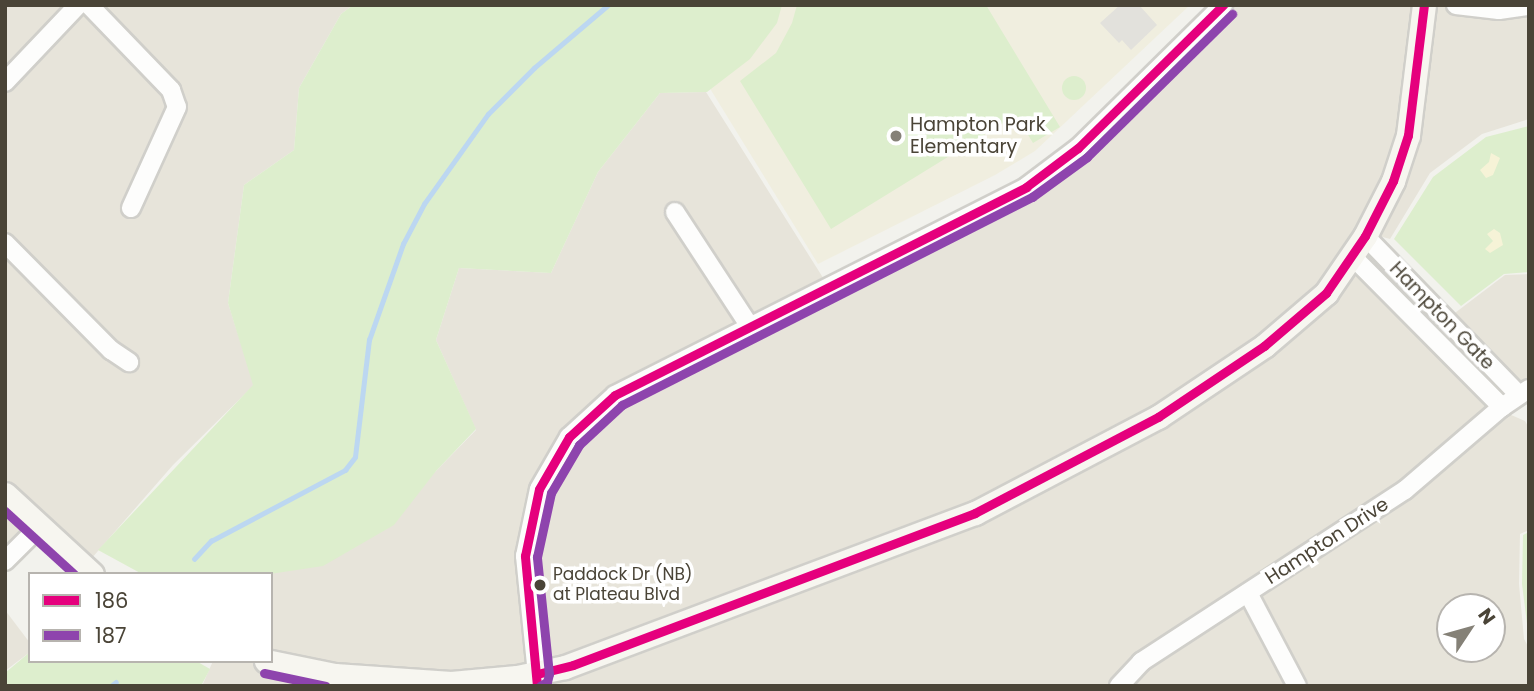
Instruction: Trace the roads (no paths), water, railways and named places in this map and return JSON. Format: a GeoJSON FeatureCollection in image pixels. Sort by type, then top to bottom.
{"type":"FeatureCollection","features":[{"type":"Feature","properties":{"kind":"street"},"geometry":{"type":"LineString","coordinates":[[5,82],[78,5]]}},
{"type":"Feature","properties":{"kind":"street"},"geometry":{"type":"LineString","coordinates":[[89,5],[172,90],[177,107],[131,208]]}},
{"type":"Feature","properties":{"kind":"street"},"geometry":{"type":"LineString","coordinates":[[537,680],[525,556],[539,489],[569,437],[615,395],[1026,187],[1078,148],[1223,5]]}},
{"type":"Feature","properties":{"kind":"street"},"geometry":{"type":"LineString","coordinates":[[273,662],[335,675],[391,681],[451,683],[537,680],[573,664],[975,513],[1158,417],[1264,346],[1326,293],[1365,236],[1393,181],[1408,135],[1424,5]]}},
{"type":"Feature","properties":{"kind":"street"},"geometry":{"type":"LineString","coordinates":[[1456,5],[1499,10],[1529,6]]}},
{"type":"Feature","properties":{"kind":"street"},"geometry":{"type":"LineString","coordinates":[[675,212],[751,328]]}},
{"type":"Feature","properties":{"kind":"street","name":"Hampton Gate"},"geometry":{"type":"LineString","coordinates":[[1365,236],[1524,392]]}},
{"type":"Feature","properties":{"kind":"street"},"geometry":{"type":"LineString","coordinates":[[5,243],[111,350],[129,362]]}},
{"type":"Feature","properties":{"kind":"street","name":"Hampton Gate"},"geometry":{"type":"LineString","coordinates":[[1352,256],[1502,407]]}},
{"type":"Feature","properties":{"kind":"street","name":"Hampton Drive"},"geometry":{"type":"LineString","coordinates":[[1119,686],[1141,662],[1405,491],[1502,407],[1524,392]]}},
{"type":"Feature","properties":{"kind":"street"},"geometry":{"type":"LineString","coordinates":[[5,494],[90,572]]}},
{"type":"Feature","properties":{"kind":"street"},"geometry":{"type":"LineString","coordinates":[[5,561],[39,527]]}},
{"type":"Feature","properties":{"kind":"street"},"geometry":{"type":"LineString","coordinates":[[1248,593],[1297,686]]}},
{"type":"Feature","properties":{"kind":"waterway"},"geometry":{"type":"LineString","coordinates":[[194,559],[211,541],[345,470],[355,457],[369,340],[403,244],[424,204],[488,114],[534,68],[608,5]]}},
{"type":"Feature","properties":{"kind":"waterway"},"geometry":{"type":"LineString","coordinates":[[111,686],[116,682]]}},
{"type":"Feature","properties":{"kind":"place","name":"Hampton Park Elementary"},"geometry":{"type":"Point","coordinates":[896,136]}},
{"type":"Feature","properties":{"kind":"place","name":"Paddock Dr (NB) at Plateau Blvd"},"geometry":{"type":"Point","coordinates":[540,585]}}]}
